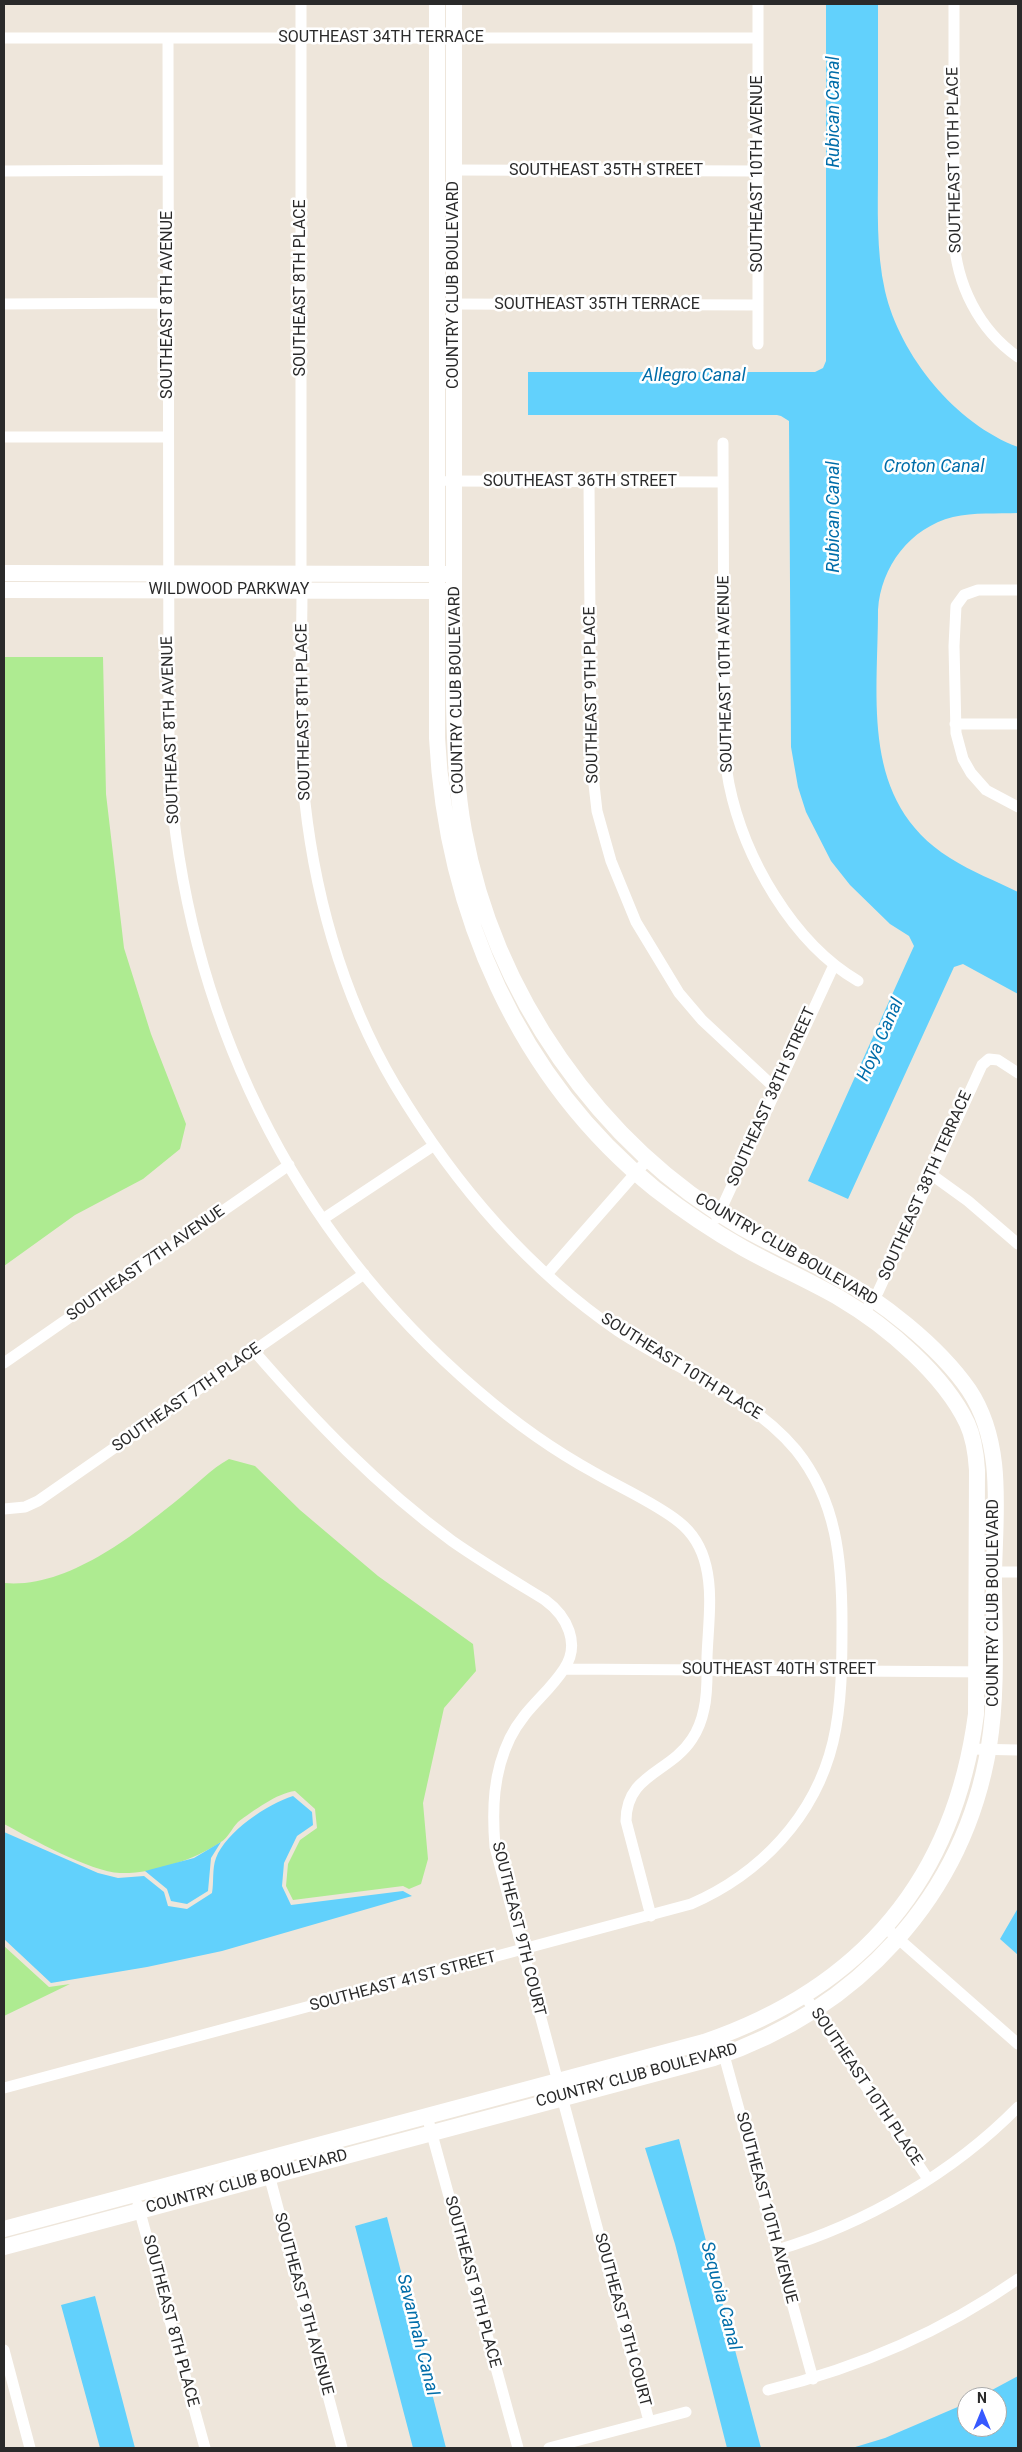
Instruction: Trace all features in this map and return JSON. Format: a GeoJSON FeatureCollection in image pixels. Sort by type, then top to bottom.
{"type":"FeatureCollection","features":[{"type":"Feature","properties":{"kind":"main road","name":"COUNTRY CLUB BOULEVARD"},"geometry":{"type":"LineString","coordinates":[[4,2229],[719,2037],[770,2016],[805,1996],[841,1970],[885,1927],[915,1888],[938,1846],[960,1792],[970,1749],[976,1714],[977,1470],[974,1444],[967,1423],[950,1394],[920,1362],[864,1314],[827,1291],[743,1248],[712,1229],[636,1173],[595,1131],[541,1063],[503,998],[469,921],[450,851],[438,766],[436,590],[437,4]]}},
{"type":"Feature","properties":{"kind":"main road","name":"COUNTRY CLUB BOULEVARD"},"geometry":{"type":"LineString","coordinates":[[4,2247],[724,2054],[765,2038],[815,2010],[853,1983],[898,1938],[932,1894],[959,1845],[976,1802],[989,1749],[993,1722],[994,1672],[994,1468],[988,1432],[968,1389],[944,1361],[916,1334],[873,1299],[834,1275],[719,1214],[682,1188],[648,1159],[579,1084],[556,1052],[516,986],[489,923],[469,854],[458,792],[454,702],[454,4]]}},
{"type":"Feature","properties":{"kind":"main road","name":"WILDWOOD PARKWAY"},"geometry":{"type":"LineString","coordinates":[[4,573],[454,574]]}},
{"type":"Feature","properties":{"kind":"main road"},"geometry":{"type":"LineString","coordinates":[[301,573],[302,590]]}},
{"type":"Feature","properties":{"kind":"main road","name":"WILDWOOD PARKWAY"},"geometry":{"type":"LineString","coordinates":[[4,590],[436,590],[454,592]]}},
{"type":"Feature","properties":{"kind":"street","name":"SOUTHEAST 8TH PLACE"},"geometry":{"type":"LineString","coordinates":[[301,4],[301,573]]}},
{"type":"Feature","properties":{"kind":"street","name":"SOUTHEAST 10TH AVENUE"},"geometry":{"type":"LineString","coordinates":[[758,4],[758,344]]}},
{"type":"Feature","properties":{"kind":"street","name":"SOUTHEAST 10TH PLACE"},"geometry":{"type":"LineString","coordinates":[[954,4],[955,250],[965,289],[978,315],[995,336],[1018,357]]}},
{"type":"Feature","properties":{"kind":"street","name":"SOUTHEAST 34TH TERRACE"},"geometry":{"type":"LineString","coordinates":[[4,38],[758,38]]}},
{"type":"Feature","properties":{"kind":"street","name":"SOUTHEAST 8TH AVENUE"},"geometry":{"type":"LineString","coordinates":[[168,38],[167,573],[169,766],[176,836],[197,948],[224,1031],[258,1110],[289,1165],[323,1219],[364,1274]]}},
{"type":"Feature","properties":{"kind":"street"},"geometry":{"type":"LineString","coordinates":[[4,171],[168,170]]}},
{"type":"Feature","properties":{"kind":"street","name":"SOUTHEAST 35TH STREET"},"geometry":{"type":"LineString","coordinates":[[454,170],[758,171]]}},
{"type":"Feature","properties":{"kind":"street"},"geometry":{"type":"LineString","coordinates":[[4,304],[168,303]]}},
{"type":"Feature","properties":{"kind":"street","name":"SOUTHEAST 35TH TERRACE"},"geometry":{"type":"LineString","coordinates":[[436,304],[758,305]]}},
{"type":"Feature","properties":{"kind":"street"},"geometry":{"type":"LineString","coordinates":[[4,437],[168,437]]}},
{"type":"Feature","properties":{"kind":"street","name":"SOUTHEAST 10TH AVENUE"},"geometry":{"type":"LineString","coordinates":[[723,443],[724,752],[729,785],[742,828],[770,887],[805,936],[834,965],[858,981]]}},
{"type":"Feature","properties":{"kind":"street","name":"SOUTHEAST 36TH STREET"},"geometry":{"type":"LineString","coordinates":[[436,481],[723,482]]}},
{"type":"Feature","properties":{"kind":"street","name":"SOUTHEAST 9TH PLACE"},"geometry":{"type":"LineString","coordinates":[[589,482],[591,758],[597,811],[611,861],[636,922],[679,993],[702,1020],[776,1089]]}},
{"type":"Feature","properties":{"kind":"street","name":"SOUTHEAST 8TH PLACE"},"geometry":{"type":"LineString","coordinates":[[302,590],[303,782],[308,828],[322,902],[342,969],[371,1039],[392,1080],[433,1146],[485,1210],[547,1274]]}},
{"type":"Feature","properties":{"kind":"street"},"geometry":{"type":"LineString","coordinates":[[1018,590],[978,590],[964,594],[958,600],[955,611],[955,724],[960,750],[971,773],[986,790],[1018,807]]}},
{"type":"Feature","properties":{"kind":"street"},"geometry":{"type":"LineString","coordinates":[[955,724],[1018,724]]}},
{"type":"Feature","properties":{"kind":"street","name":"SOUTHEAST 38TH STREET"},"geometry":{"type":"LineString","coordinates":[[712,1229],[834,965]]}},
{"type":"Feature","properties":{"kind":"street","name":"SOUTHEAST 38TH TERRACE"},"geometry":{"type":"LineString","coordinates":[[864,1314],[932,1175],[979,1069],[989,1059],[998,1060],[1018,1073]]}},
{"type":"Feature","properties":{"kind":"street"},"geometry":{"type":"LineString","coordinates":[[323,1219],[433,1146]]}},
{"type":"Feature","properties":{"kind":"street"},"geometry":{"type":"LineString","coordinates":[[547,1274],[648,1159]]}},
{"type":"Feature","properties":{"kind":"street","name":"SOUTHEAST 7TH AVENUE"},"geometry":{"type":"LineString","coordinates":[[4,1363],[289,1165]]}},
{"type":"Feature","properties":{"kind":"street"},"geometry":{"type":"LineString","coordinates":[[932,1175],[968,1201],[1018,1244]]}},
{"type":"Feature","properties":{"kind":"street"},"geometry":{"type":"LineString","coordinates":[[364,1274],[404,1321],[441,1358],[518,1424],[585,1468],[677,1520],[697,1542],[707,1570],[705,1706],[700,1723],[692,1739],[680,1753],[642,1781],[632,1792],[626,1806],[626,1821],[651,1916]]}},
{"type":"Feature","properties":{"kind":"street","name":"SOUTHEAST 7TH PLACE"},"geometry":{"type":"LineString","coordinates":[[4,1509],[25,1507],[38,1501],[364,1274]]}},
{"type":"Feature","properties":{"kind":"street","name":"SOUTHEAST 10TH PLACE"},"geometry":{"type":"LineString","coordinates":[[547,1274],[586,1307],[630,1338],[668,1362],[752,1408],[782,1435],[803,1460],[824,1497],[836,1534],[842,1584],[841,1671]]}},
{"type":"Feature","properties":{"kind":"street","name":"SOUTHEAST 9TH COURT"},"geometry":{"type":"LineString","coordinates":[[254,1351],[332,1437],[408,1507],[463,1549],[554,1606],[568,1625],[571,1636],[571,1649],[565,1668],[516,1726],[504,1752],[494,1792],[495,1847],[649,2421]]}},
{"type":"Feature","properties":{"kind":"street"},"geometry":{"type":"LineString","coordinates":[[977,1572],[1018,1572]]}},
{"type":"Feature","properties":{"kind":"street","name":"SOUTHEAST 40TH STREET"},"geometry":{"type":"LineString","coordinates":[[565,1668],[994,1672]]}},
{"type":"Feature","properties":{"kind":"street","name":"SOUTHEAST 41ST STREET"},"geometry":{"type":"LineString","coordinates":[[4,2088],[651,1916],[691,1904],[726,1887],[757,1865],[790,1830],[807,1806],[828,1760],[836,1729],[841,1671]]}},
{"type":"Feature","properties":{"kind":"street"},"geometry":{"type":"LineString","coordinates":[[970,1749],[1018,1750]]}},
{"type":"Feature","properties":{"kind":"street"},"geometry":{"type":"LineString","coordinates":[[885,1927],[1018,2044]]}},
{"type":"Feature","properties":{"kind":"street","name":"SOUTHEAST 10TH PLACE"},"geometry":{"type":"LineString","coordinates":[[805,1996],[928,2179]]}},
{"type":"Feature","properties":{"kind":"street","name":"SOUTHEAST 10TH AVENUE"},"geometry":{"type":"LineString","coordinates":[[719,2037],[812,2379]]}},
{"type":"Feature","properties":{"kind":"street"},"geometry":{"type":"LineString","coordinates":[[777,2250],[809,2241],[850,2223],[928,2179],[992,2131],[1018,2107]]}},
{"type":"Feature","properties":{"kind":"street","name":"SOUTHEAST 9TH PLACE"},"geometry":{"type":"LineString","coordinates":[[427,2116],[518,2448]]}},
{"type":"Feature","properties":{"kind":"street","name":"SOUTHEAST 9TH AVENUE"},"geometry":{"type":"LineString","coordinates":[[265,2159],[342,2448]]}},
{"type":"Feature","properties":{"kind":"street","name":"SOUTHEAST 8TH PLACE"},"geometry":{"type":"LineString","coordinates":[[135,2194],[205,2448]]}},
{"type":"Feature","properties":{"kind":"street"},"geometry":{"type":"LineString","coordinates":[[768,2390],[812,2379],[869,2360],[915,2340],[960,2316],[1018,2279]]}},
{"type":"Feature","properties":{"kind":"street"},"geometry":{"type":"LineString","coordinates":[[4,2350],[30,2448]]}},
{"type":"Feature","properties":{"kind":"street"},"geometry":{"type":"LineString","coordinates":[[549,2448],[686,2412]]}},
{"type":"Feature","properties":{"kind":"green space"},"geometry":{"type":"Polygon","coordinates":[[[4,657],[103,657],[106,794],[124,948],[151,1034],[186,1124],[180,1149],[143,1179],[75,1215],[4,1266],[4,657]]]}},
{"type":"Feature","properties":{"kind":"green space"},"geometry":{"type":"Polygon","coordinates":[[[229,1459],[255,1466],[300,1510],[378,1576],[473,1644],[476,1671],[444,1708],[423,1803],[428,1859],[421,1884],[409,1889],[403,1886],[293,1900],[286,1886],[288,1864],[300,1840],[317,1828],[315,1809],[295,1791],[281,1795],[258,1808],[238,1822],[223,1840],[210,1849],[172,1865],[132,1873],[108,1871],[77,1861],[4,1824],[4,1583],[28,1583],[52,1577],[99,1556],[142,1527],[229,1459]]]}},
{"type":"Feature","properties":{"kind":"green space"},"geometry":{"type":"Polygon","coordinates":[[[4,1946],[49,1987],[70,1984],[4,2016],[4,1946]]]}},
{"type":"Feature","properties":{"kind":"water"},"geometry":{"type":"Polygon","coordinates":[[[826,4],[878,4],[879,245],[882,276],[892,315],[903,340],[917,363],[953,405],[973,422],[995,436],[1018,447],[1018,513],[969,514],[938,522],[911,540],[900,551],[892,564],[880,594],[878,610],[877,713],[880,747],[888,778],[901,808],[921,835],[958,863],[1018,892],[1018,994],[963,964],[954,967],[848,1199],[808,1181],[914,946],[909,936],[890,924],[850,885],[831,861],[806,812],[798,787],[791,747],[789,421],[777,415],[528,415],[528,372],[815,372],[823,368],[826,361],[826,4]]]}},
{"type":"Feature","properties":{"kind":"water"},"geometry":{"type":"Polygon","coordinates":[[[293,1796],[312,1812],[313,1825],[297,1836],[284,1863],[282,1886],[291,1905],[403,1891],[412,1896],[222,1951],[147,1967],[51,1983],[4,1939],[4,1832],[98,1873],[118,1878],[144,1876],[164,1892],[168,1906],[187,1909],[212,1893],[216,1858],[229,1838],[248,1820],[260,1812],[293,1796]]]}},
{"type":"Feature","properties":{"kind":"water"},"geometry":{"type":"Polygon","coordinates":[[[221,1842],[211,1858],[208,1891],[187,1904],[171,1901],[167,1889],[145,1871],[194,1858],[221,1842]]]}},
{"type":"Feature","properties":{"kind":"water"},"geometry":{"type":"Polygon","coordinates":[[[1018,1908],[1018,1955],[1000,1939],[1018,1908]]]}},
{"type":"Feature","properties":{"kind":"water","name":"Sequoia Canal"},"geometry":{"type":"Polygon","coordinates":[[[679,2139],[761,2448],[727,2448],[675,2244],[645,2148],[679,2139]]]}},
{"type":"Feature","properties":{"kind":"water","name":"Savannah Canal"},"geometry":{"type":"Polygon","coordinates":[[[387,2217],[446,2448],[413,2448],[355,2226],[387,2217]]]}},
{"type":"Feature","properties":{"kind":"water"},"geometry":{"type":"Polygon","coordinates":[[[95,2296],[135,2448],[100,2448],[61,2305],[95,2296]]]}},
{"type":"Feature","properties":{"kind":"water"},"geometry":{"type":"Polygon","coordinates":[[[1018,2376],[1018,2448],[852,2448],[885,2438],[957,2407],[957,2437],[1007,2437],[1007,2387],[998,2387],[1018,2376]]]}},
{"type":"Feature","properties":{"kind":"water label","name":"Rubican Canal"},"geometry":{"type":"Point","coordinates":[834,112]}},
{"type":"Feature","properties":{"kind":"water label","name":"Allegro Canal"},"geometry":{"type":"Point","coordinates":[694,376]}},
{"type":"Feature","properties":{"kind":"water label","name":"Croton Canal"},"geometry":{"type":"Point","coordinates":[934,467]}},
{"type":"Feature","properties":{"kind":"water label","name":"Rubican Canal"},"geometry":{"type":"Point","coordinates":[834,517]}},
{"type":"Feature","properties":{"kind":"water label","name":"Hoya Canal"},"geometry":{"type":"Point","coordinates":[881,1040]}}]}
